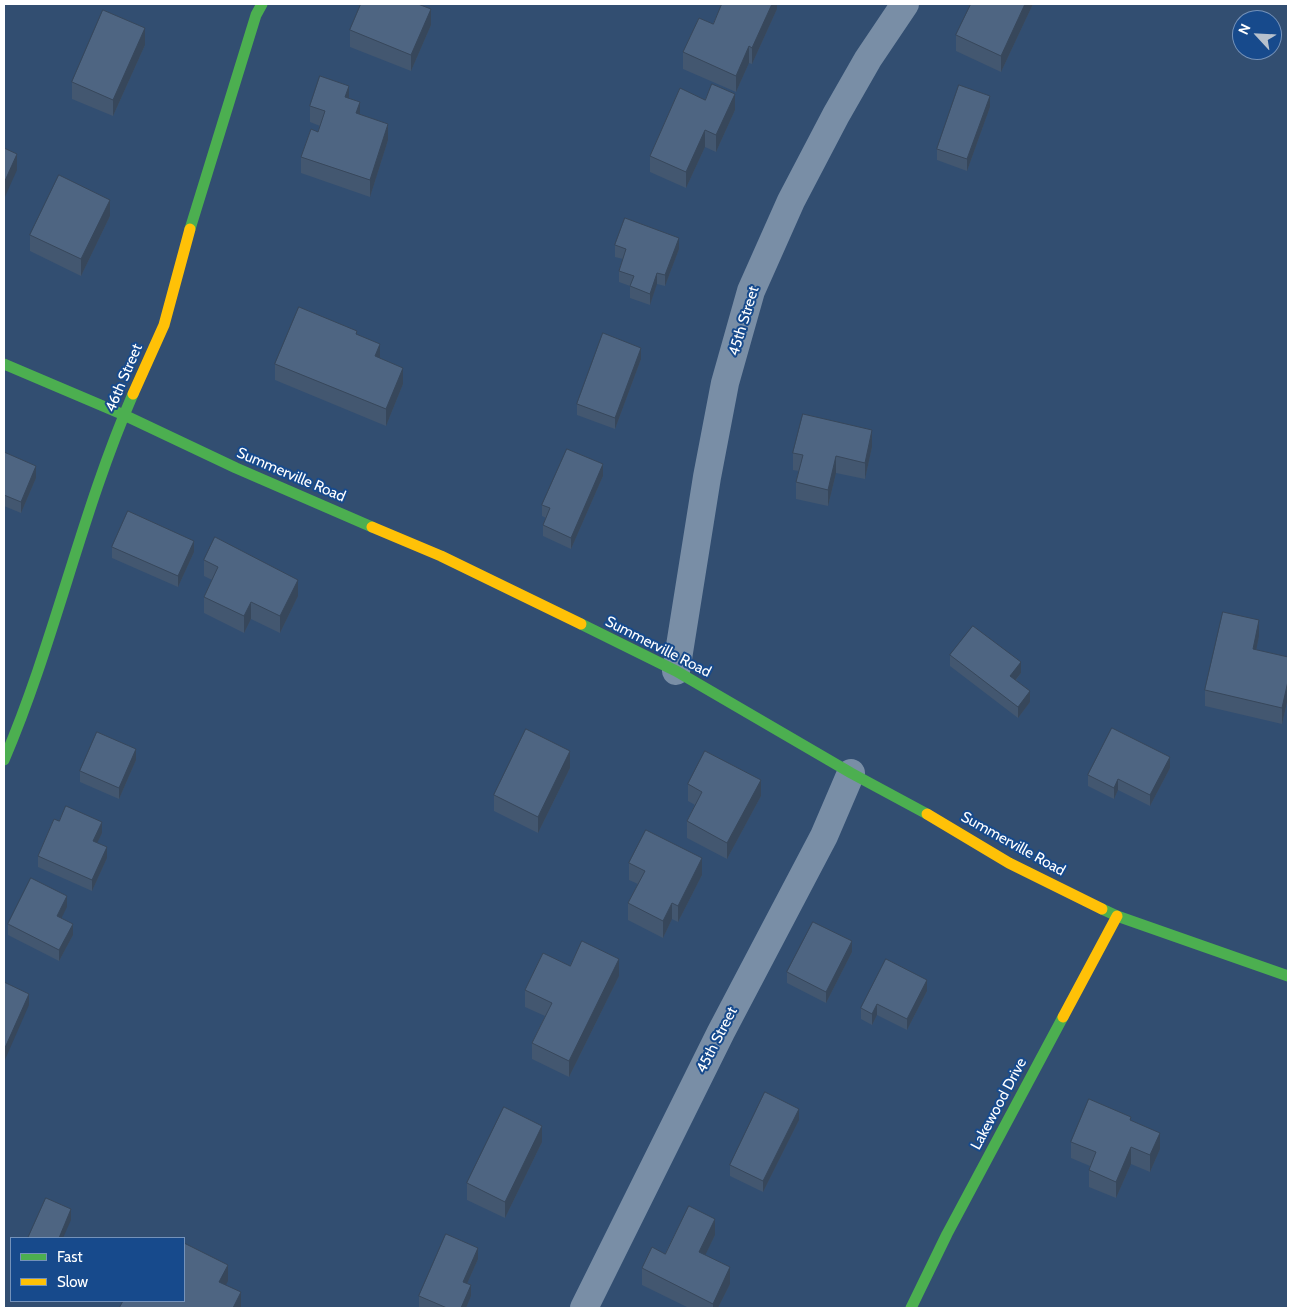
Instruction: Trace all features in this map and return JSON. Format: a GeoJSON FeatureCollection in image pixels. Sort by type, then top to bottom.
{"type":"FeatureCollection","features":[{"type":"Feature","properties":{"kind":"main road","name":"46th Street"},"geometry":{"type":"LineString","coordinates":[[4,760],[23,716],[93,501],[124,415],[164,324],[217,134],[256,15],[262,4]]}},
{"type":"Feature","properties":{"kind":"main road","name":"Summerville Road"},"geometry":{"type":"LineString","coordinates":[[4,364],[124,415],[236,468],[441,556],[676,671],[852,773],[952,827],[1008,863],[1117,916],[1288,976]]}},
{"type":"Feature","properties":{"kind":"main road","name":"Lakewood Drive"},"geometry":{"type":"LineString","coordinates":[[911,1308],[947,1234],[1117,916]]}},
{"type":"Feature","properties":{"kind":"street","name":"45th Street"},"geometry":{"type":"LineString","coordinates":[[676,671],[707,477],[723,392],[751,291],[791,201],[836,115],[868,59],[905,4]]}},
{"type":"Feature","properties":{"kind":"street","name":"45th Street"},"geometry":{"type":"LineString","coordinates":[[584,1308],[721,1032],[824,836],[852,773]]}},
{"type":"Feature","properties":{"kind":"building"},"geometry":{"type":"Polygon","coordinates":[[[361,4],[418,4],[431,9],[411,55],[350,30],[361,4]]]}},
{"type":"Feature","properties":{"kind":"building"},"geometry":{"type":"Polygon","coordinates":[[[722,4],[772,4],[752,48],[749,46],[736,76],[683,52],[699,18],[713,24],[722,4]]]}},
{"type":"Feature","properties":{"kind":"building"},"geometry":{"type":"Polygon","coordinates":[[[971,4],[1025,4],[1001,56],[956,35],[971,4]]]}},
{"type":"Feature","properties":{"kind":"building"},"geometry":{"type":"Polygon","coordinates":[[[103,10],[145,28],[113,100],[72,82],[103,10]]]}},
{"type":"Feature","properties":{"kind":"building"},"geometry":{"type":"Polygon","coordinates":[[[320,76],[349,86],[345,97],[360,102],[356,113],[388,124],[370,180],[301,157],[311,129],[318,132],[325,111],[310,106],[320,76]]]}},
{"type":"Feature","properties":{"kind":"building"},"geometry":{"type":"Polygon","coordinates":[[[712,84],[735,94],[716,135],[705,130],[686,172],[650,156],[680,88],[705,100],[712,84]]]}},
{"type":"Feature","properties":{"kind":"building"},"geometry":{"type":"Polygon","coordinates":[[[959,85],[990,96],[967,159],[937,149],[959,85]]]}},
{"type":"Feature","properties":{"kind":"building"},"geometry":{"type":"Polygon","coordinates":[[[4,148],[17,154],[4,183],[4,148]]]}},
{"type":"Feature","properties":{"kind":"building"},"geometry":{"type":"Polygon","coordinates":[[[59,175],[110,200],[81,259],[30,235],[59,175]]]}},
{"type":"Feature","properties":{"kind":"building"},"geometry":{"type":"Polygon","coordinates":[[[625,218],[679,238],[665,275],[657,273],[650,294],[630,286],[634,276],[619,271],[626,249],[615,245],[625,218]]]}},
{"type":"Feature","properties":{"kind":"building"},"geometry":{"type":"Polygon","coordinates":[[[299,307],[357,331],[356,334],[380,344],[375,356],[403,368],[386,409],[275,364],[299,307]]]}},
{"type":"Feature","properties":{"kind":"building"},"geometry":{"type":"Polygon","coordinates":[[[603,333],[641,348],[615,418],[577,404],[603,333]]]}},
{"type":"Feature","properties":{"kind":"building"},"geometry":{"type":"Polygon","coordinates":[[[803,414],[872,430],[865,463],[836,456],[828,490],[796,482],[803,455],[793,453],[803,414]]]}},
{"type":"Feature","properties":{"kind":"building"},"geometry":{"type":"Polygon","coordinates":[[[567,449],[603,464],[571,538],[543,525],[550,508],[542,505],[567,449]]]}},
{"type":"Feature","properties":{"kind":"building"},"geometry":{"type":"Polygon","coordinates":[[[4,452],[36,466],[21,502],[4,495],[4,452]]]}},
{"type":"Feature","properties":{"kind":"building"},"geometry":{"type":"Polygon","coordinates":[[[128,511],[194,541],[178,576],[112,547],[128,511]]]}},
{"type":"Feature","properties":{"kind":"building"},"geometry":{"type":"Polygon","coordinates":[[[215,537],[298,580],[280,616],[251,602],[244,616],[204,597],[218,567],[204,560],[215,537]]]}},
{"type":"Feature","properties":{"kind":"building"},"geometry":{"type":"Polygon","coordinates":[[[1223,612],[1259,620],[1253,649],[1288,657],[1288,681],[1282,708],[1205,690],[1223,612]]]}},
{"type":"Feature","properties":{"kind":"building"},"geometry":{"type":"Polygon","coordinates":[[[973,626],[1021,662],[1010,676],[1030,691],[1018,707],[950,655],[973,626]]]}},
{"type":"Feature","properties":{"kind":"building"},"geometry":{"type":"Polygon","coordinates":[[[1112,728],[1170,757],[1150,795],[1118,779],[1114,788],[1088,775],[1112,728]]]}},
{"type":"Feature","properties":{"kind":"building"},"geometry":{"type":"Polygon","coordinates":[[[526,729],[570,751],[538,817],[494,795],[526,729]]]}},
{"type":"Feature","properties":{"kind":"building"},"geometry":{"type":"Polygon","coordinates":[[[97,732],[136,749],[119,788],[80,771],[97,732]]]}},
{"type":"Feature","properties":{"kind":"building"},"geometry":{"type":"Polygon","coordinates":[[[705,751],[761,780],[727,843],[687,821],[702,792],[688,784],[705,751]]]}},
{"type":"Feature","properties":{"kind":"building"},"geometry":{"type":"Polygon","coordinates":[[[66,806],[102,822],[93,841],[107,847],[92,880],[38,856],[54,819],[59,821],[66,806]]]}},
{"type":"Feature","properties":{"kind":"building"},"geometry":{"type":"Polygon","coordinates":[[[646,830],[702,858],[678,906],[672,903],[663,921],[628,903],[645,871],[629,863],[646,830]]]}},
{"type":"Feature","properties":{"kind":"building"},"geometry":{"type":"Polygon","coordinates":[[[31,878],[67,896],[57,916],[73,924],[59,950],[8,924],[31,878]]]}},
{"type":"Feature","properties":{"kind":"building"},"geometry":{"type":"Polygon","coordinates":[[[813,922],[852,941],[826,992],[787,972],[813,922]]]}},
{"type":"Feature","properties":{"kind":"building"},"geometry":{"type":"Polygon","coordinates":[[[582,941],[619,959],[569,1061],[532,1043],[552,1003],[525,990],[543,953],[570,966],[582,941]]]}},
{"type":"Feature","properties":{"kind":"building"},"geometry":{"type":"Polygon","coordinates":[[[886,959],[927,980],[907,1019],[877,1004],[872,1014],[861,1008],[886,959]]]}},
{"type":"Feature","properties":{"kind":"building"},"geometry":{"type":"Polygon","coordinates":[[[4,982],[29,994],[4,1050],[4,982]]]}},
{"type":"Feature","properties":{"kind":"building"},"geometry":{"type":"Polygon","coordinates":[[[765,1092],[799,1109],[763,1181],[730,1165],[765,1092]]]}},
{"type":"Feature","properties":{"kind":"building"},"geometry":{"type":"Polygon","coordinates":[[[1089,1099],[1131,1117],[1130,1120],[1160,1133],[1150,1155],[1131,1147],[1116,1182],[1089,1170],[1096,1152],[1071,1142],[1089,1099]]]}},
{"type":"Feature","properties":{"kind":"building"},"geometry":{"type":"Polygon","coordinates":[[[504,1107],[542,1126],[505,1202],[467,1183],[504,1107]]]}},
{"type":"Feature","properties":{"kind":"building"},"geometry":{"type":"Polygon","coordinates":[[[46,1198],[71,1209],[59,1237],[28,1237],[46,1198]]]}},
{"type":"Feature","properties":{"kind":"building"},"geometry":{"type":"Polygon","coordinates":[[[689,1206],[715,1219],[699,1252],[730,1267],[713,1304],[642,1268],[652,1247],[665,1254],[689,1206]]]}},
{"type":"Feature","properties":{"kind":"building"},"geometry":{"type":"Polygon","coordinates":[[[446,1234],[478,1248],[463,1282],[471,1285],[461,1308],[447,1308],[419,1296],[446,1234]]]}},
{"type":"Feature","properties":{"kind":"building"},"geometry":{"type":"Polygon","coordinates":[[[185,1244],[228,1265],[219,1282],[241,1292],[233,1308],[119,1308],[122,1302],[185,1302],[185,1244]]]}},
{"type":"Feature","properties":{"kind":"traffic: fast"},"geometry":{"type":"LineString","coordinates":[[190,229],[256,15],[262,4]]}},
{"type":"Feature","properties":{"kind":"traffic: fast"},"geometry":{"type":"LineString","coordinates":[[4,364],[124,415],[236,468],[372,527]]}},
{"type":"Feature","properties":{"kind":"traffic: fast"},"geometry":{"type":"LineString","coordinates":[[4,760],[54,623],[98,485],[133,394]]}},
{"type":"Feature","properties":{"kind":"traffic: fast"},"geometry":{"type":"LineString","coordinates":[[581,624],[676,671],[851,773],[927,814]]}},
{"type":"Feature","properties":{"kind":"traffic: fast"},"geometry":{"type":"LineString","coordinates":[[1102,909],[1117,916],[1288,976]]}},
{"type":"Feature","properties":{"kind":"traffic: fast"},"geometry":{"type":"LineString","coordinates":[[911,1308],[947,1234],[1063,1017]]}},
{"type":"Feature","properties":{"kind":"traffic: slow"},"geometry":{"type":"LineString","coordinates":[[133,394],[164,325],[190,229]]}},
{"type":"Feature","properties":{"kind":"traffic: slow"},"geometry":{"type":"LineString","coordinates":[[372,527],[441,556],[581,624]]}},
{"type":"Feature","properties":{"kind":"traffic: slow"},"geometry":{"type":"LineString","coordinates":[[927,814],[1009,863],[1102,909]]}},
{"type":"Feature","properties":{"kind":"traffic: slow"},"geometry":{"type":"LineString","coordinates":[[1063,1017],[1117,916]]}}]}
